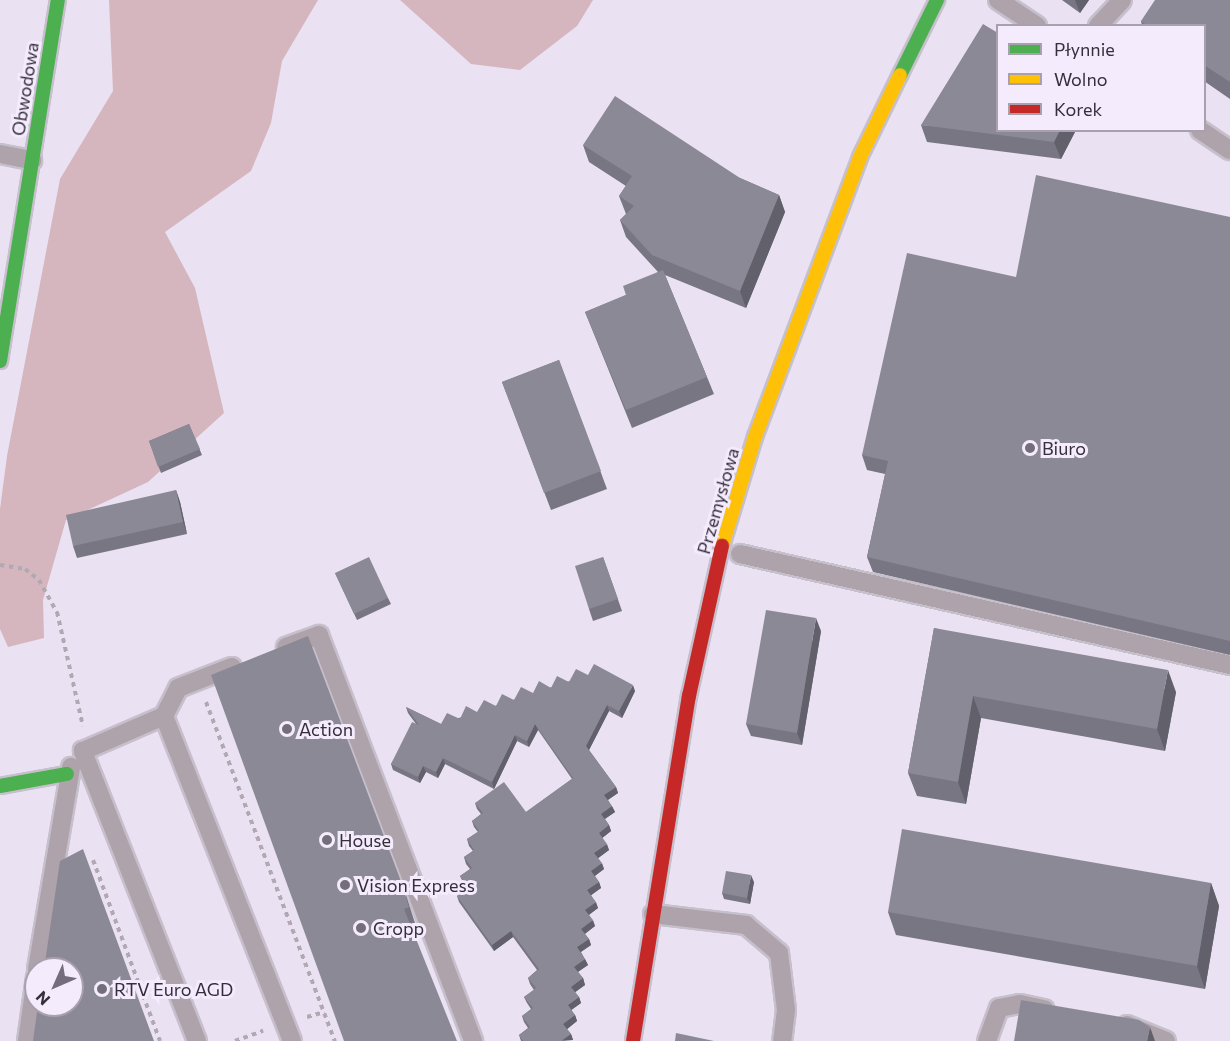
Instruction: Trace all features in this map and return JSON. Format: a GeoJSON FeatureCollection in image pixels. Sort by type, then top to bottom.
{"type":"FeatureCollection","features":[{"type":"Feature","properties":{"kind":"street","name":"Obwodowa"},"geometry":{"type":"LineString","coordinates":[[0,361],[58,0]]}},
{"type":"Feature","properties":{"kind":"street","name":"Przemysłowa"},"geometry":{"type":"LineString","coordinates":[[633,1041],[689,696],[730,517],[860,157],[937,0]]}},
{"type":"Feature","properties":{"kind":"street"},"geometry":{"type":"LineString","coordinates":[[0,786],[21,778],[67,774]]}},
{"type":"Feature","properties":{"kind":"lane"},"geometry":{"type":"LineString","coordinates":[[998,0],[1034,24]]}},
{"type":"Feature","properties":{"kind":"lane"},"geometry":{"type":"LineString","coordinates":[[1100,24],[1122,0]]}},
{"type":"Feature","properties":{"kind":"lane"},"geometry":{"type":"LineString","coordinates":[[1203,132],[1230,150]]}},
{"type":"Feature","properties":{"kind":"lane"},"geometry":{"type":"LineString","coordinates":[[0,154],[32,160]]}},
{"type":"Feature","properties":{"kind":"lane"},"geometry":{"type":"LineString","coordinates":[[740,554],[1230,665]]}},
{"type":"Feature","properties":{"kind":"lane"},"geometry":{"type":"LineString","coordinates":[[39,957],[67,774],[83,751],[164,716],[178,688],[320,635],[473,1041]]}},
{"type":"Feature","properties":{"kind":"lane"},"geometry":{"type":"LineString","coordinates":[[164,716],[292,1041]]}},
{"type":"Feature","properties":{"kind":"lane"},"geometry":{"type":"LineString","coordinates":[[83,751],[197,1041]]}},
{"type":"Feature","properties":{"kind":"lane"},"geometry":{"type":"LineString","coordinates":[[652,914],[746,925],[779,953],[786,1010],[782,1041]]}},
{"type":"Feature","properties":{"kind":"lane"},"geometry":{"type":"LineString","coordinates":[[987,1041],[999,1008],[1020,1004],[1066,1013]]}},
{"type":"Feature","properties":{"kind":"lane"},"geometry":{"type":"LineString","coordinates":[[27,1041],[30,1017]]}},
{"type":"Feature","properties":{"kind":"lane"},"geometry":{"type":"LineString","coordinates":[[1112,1022],[1147,1028],[1166,1041]]}},
{"type":"Feature","properties":{"kind":"path"},"geometry":{"type":"LineString","coordinates":[[0,565],[25,569],[39,580],[57,612],[83,715],[83,751]]}},
{"type":"Feature","properties":{"kind":"path"},"geometry":{"type":"LineString","coordinates":[[197,680],[334,1041]]}},
{"type":"Feature","properties":{"kind":"path"},"geometry":{"type":"LineString","coordinates":[[93,860],[160,1041]]}},
{"type":"Feature","properties":{"kind":"shaded area"},"geometry":{"type":"Polygon","coordinates":[[[109,0],[318,0],[282,61],[271,123],[251,171],[165,232],[195,288],[224,413],[148,482],[66,520],[43,600],[44,638],[8,647],[0,629],[0,509],[7,456],[60,179],[113,91],[109,0]]]}},
{"type":"Feature","properties":{"kind":"shaded area"},"geometry":{"type":"Polygon","coordinates":[[[400,0],[593,0],[577,26],[520,70],[471,64],[400,0]]]}},
{"type":"Feature","properties":{"kind":"building"},"geometry":{"type":"Polygon","coordinates":[[[1155,0],[1230,0],[1230,82],[1206,66],[1206,24],[1145,24],[1141,21],[1155,0]]]}},
{"type":"Feature","properties":{"kind":"building"},"geometry":{"type":"Polygon","coordinates":[[[983,24],[996,32],[996,132],[1059,132],[1054,142],[921,125],[983,24]]]}},
{"type":"Feature","properties":{"kind":"building"},"geometry":{"type":"Polygon","coordinates":[[[615,96],[740,178],[779,195],[740,291],[652,255],[620,220],[634,206],[619,196],[632,176],[583,145],[615,96]]]}},
{"type":"Feature","properties":{"kind":"building"},"geometry":{"type":"Polygon","coordinates":[[[1036,175],[1230,217],[1230,641],[867,557],[888,461],[862,455],[907,253],[1016,277],[1036,175]]]}},
{"type":"Feature","properties":{"kind":"building"},"geometry":{"type":"Polygon","coordinates":[[[663,270],[707,377],[626,410],[585,312],[626,295],[623,286],[663,270]]]}},
{"type":"Feature","properties":{"kind":"building"},"geometry":{"type":"Polygon","coordinates":[[[559,360],[601,471],[544,493],[502,382],[559,360]]]}},
{"type":"Feature","properties":{"kind":"building"},"geometry":{"type":"Polygon","coordinates":[[[189,424],[200,449],[158,467],[149,441],[189,424]]]}},
{"type":"Feature","properties":{"kind":"building"},"geometry":{"type":"Polygon","coordinates":[[[176,490],[183,522],[73,546],[66,515],[176,490]]]}},
{"type":"Feature","properties":{"kind":"building"},"geometry":{"type":"Polygon","coordinates":[[[369,557],[388,598],[354,614],[335,573],[369,557]]]}},
{"type":"Feature","properties":{"kind":"building"},"geometry":{"type":"Polygon","coordinates":[[[603,557],[618,599],[589,609],[575,566],[603,557]]]}},
{"type":"Feature","properties":{"kind":"building"},"geometry":{"type":"Polygon","coordinates":[[[766,610],[816,618],[797,733],[746,724],[766,610]]]}},
{"type":"Feature","properties":{"kind":"building"},"geometry":{"type":"Polygon","coordinates":[[[934,628],[1168,670],[1157,729],[973,696],[958,782],[908,773],[934,628]]]}},
{"type":"Feature","properties":{"kind":"building"},"geometry":{"type":"Polygon","coordinates":[[[308,636],[399,876],[409,907],[404,909],[457,1041],[344,1041],[211,675],[308,636]]]}},
{"type":"Feature","properties":{"kind":"building"},"geometry":{"type":"Polygon","coordinates":[[[594,664],[633,685],[619,711],[607,705],[586,746],[616,787],[604,795],[612,806],[601,814],[609,825],[599,833],[607,844],[594,853],[602,863],[591,871],[599,882],[587,890],[596,902],[585,910],[593,920],[581,929],[589,939],[577,947],[585,959],[574,967],[583,978],[571,987],[579,997],[568,1005],[575,1015],[563,1024],[571,1034],[561,1041],[523,1041],[519,1035],[530,1027],[522,1016],[533,1008],[524,997],[536,988],[528,978],[539,969],[511,931],[492,945],[457,896],[469,888],[460,876],[472,868],[464,857],[474,850],[467,839],[479,831],[472,821],[483,813],[475,803],[504,782],[526,812],[573,778],[535,724],[527,741],[515,735],[492,782],[443,758],[436,772],[423,766],[418,777],[391,764],[412,722],[419,725],[406,707],[441,724],[447,713],[460,719],[466,706],[477,712],[484,700],[496,706],[502,694],[514,700],[521,687],[533,693],[539,681],[551,688],[557,676],[569,682],[576,669],[588,675],[594,664]]]}},
{"type":"Feature","properties":{"kind":"building"},"geometry":{"type":"Polygon","coordinates":[[[902,829],[1211,883],[1197,966],[888,912],[902,829]]]}},
{"type":"Feature","properties":{"kind":"building"},"geometry":{"type":"Polygon","coordinates":[[[83,849],[154,1041],[33,1041],[36,1017],[84,1017],[84,957],[46,957],[60,861],[83,849]]]}},
{"type":"Feature","properties":{"kind":"building"},"geometry":{"type":"Polygon","coordinates":[[[726,871],[751,875],[747,898],[722,893],[726,871]]]}},
{"type":"Feature","properties":{"kind":"building"},"geometry":{"type":"Polygon","coordinates":[[[1021,1000],[1139,1020],[1150,1027],[1147,1041],[1014,1041],[1021,1000]]]}},
{"type":"Feature","properties":{"kind":"building"},"geometry":{"type":"Polygon","coordinates":[[[676,1033],[714,1041],[675,1041],[676,1033]]]}},
{"type":"Feature","properties":{"kind":"traffic: fast"},"geometry":{"type":"LineString","coordinates":[[0,361],[58,0]]}},
{"type":"Feature","properties":{"kind":"traffic: fast"},"geometry":{"type":"LineString","coordinates":[[900,75],[937,0]]}},
{"type":"Feature","properties":{"kind":"traffic: fast"},"geometry":{"type":"LineString","coordinates":[[0,786],[67,774]]}},
{"type":"Feature","properties":{"kind":"traffic: slow"},"geometry":{"type":"LineString","coordinates":[[722,546],[755,437],[860,157],[900,75]]}},
{"type":"Feature","properties":{"kind":"traffic: jam"},"geometry":{"type":"LineString","coordinates":[[633,1041],[689,696],[722,546]]}},
{"type":"Feature","properties":{"kind":"place","name":"Biuro"},"geometry":{"type":"Point","coordinates":[1030,448]}},
{"type":"Feature","properties":{"kind":"place","name":"Action"},"geometry":{"type":"Point","coordinates":[287,729]}},
{"type":"Feature","properties":{"kind":"place","name":"House"},"geometry":{"type":"Point","coordinates":[327,840]}},
{"type":"Feature","properties":{"kind":"place","name":"Vision Express"},"geometry":{"type":"Point","coordinates":[345,885]}},
{"type":"Feature","properties":{"kind":"place","name":"Cropp"},"geometry":{"type":"Point","coordinates":[361,928]}},
{"type":"Feature","properties":{"kind":"place","name":"RTV Euro AGD"},"geometry":{"type":"Point","coordinates":[102,989]}}]}
